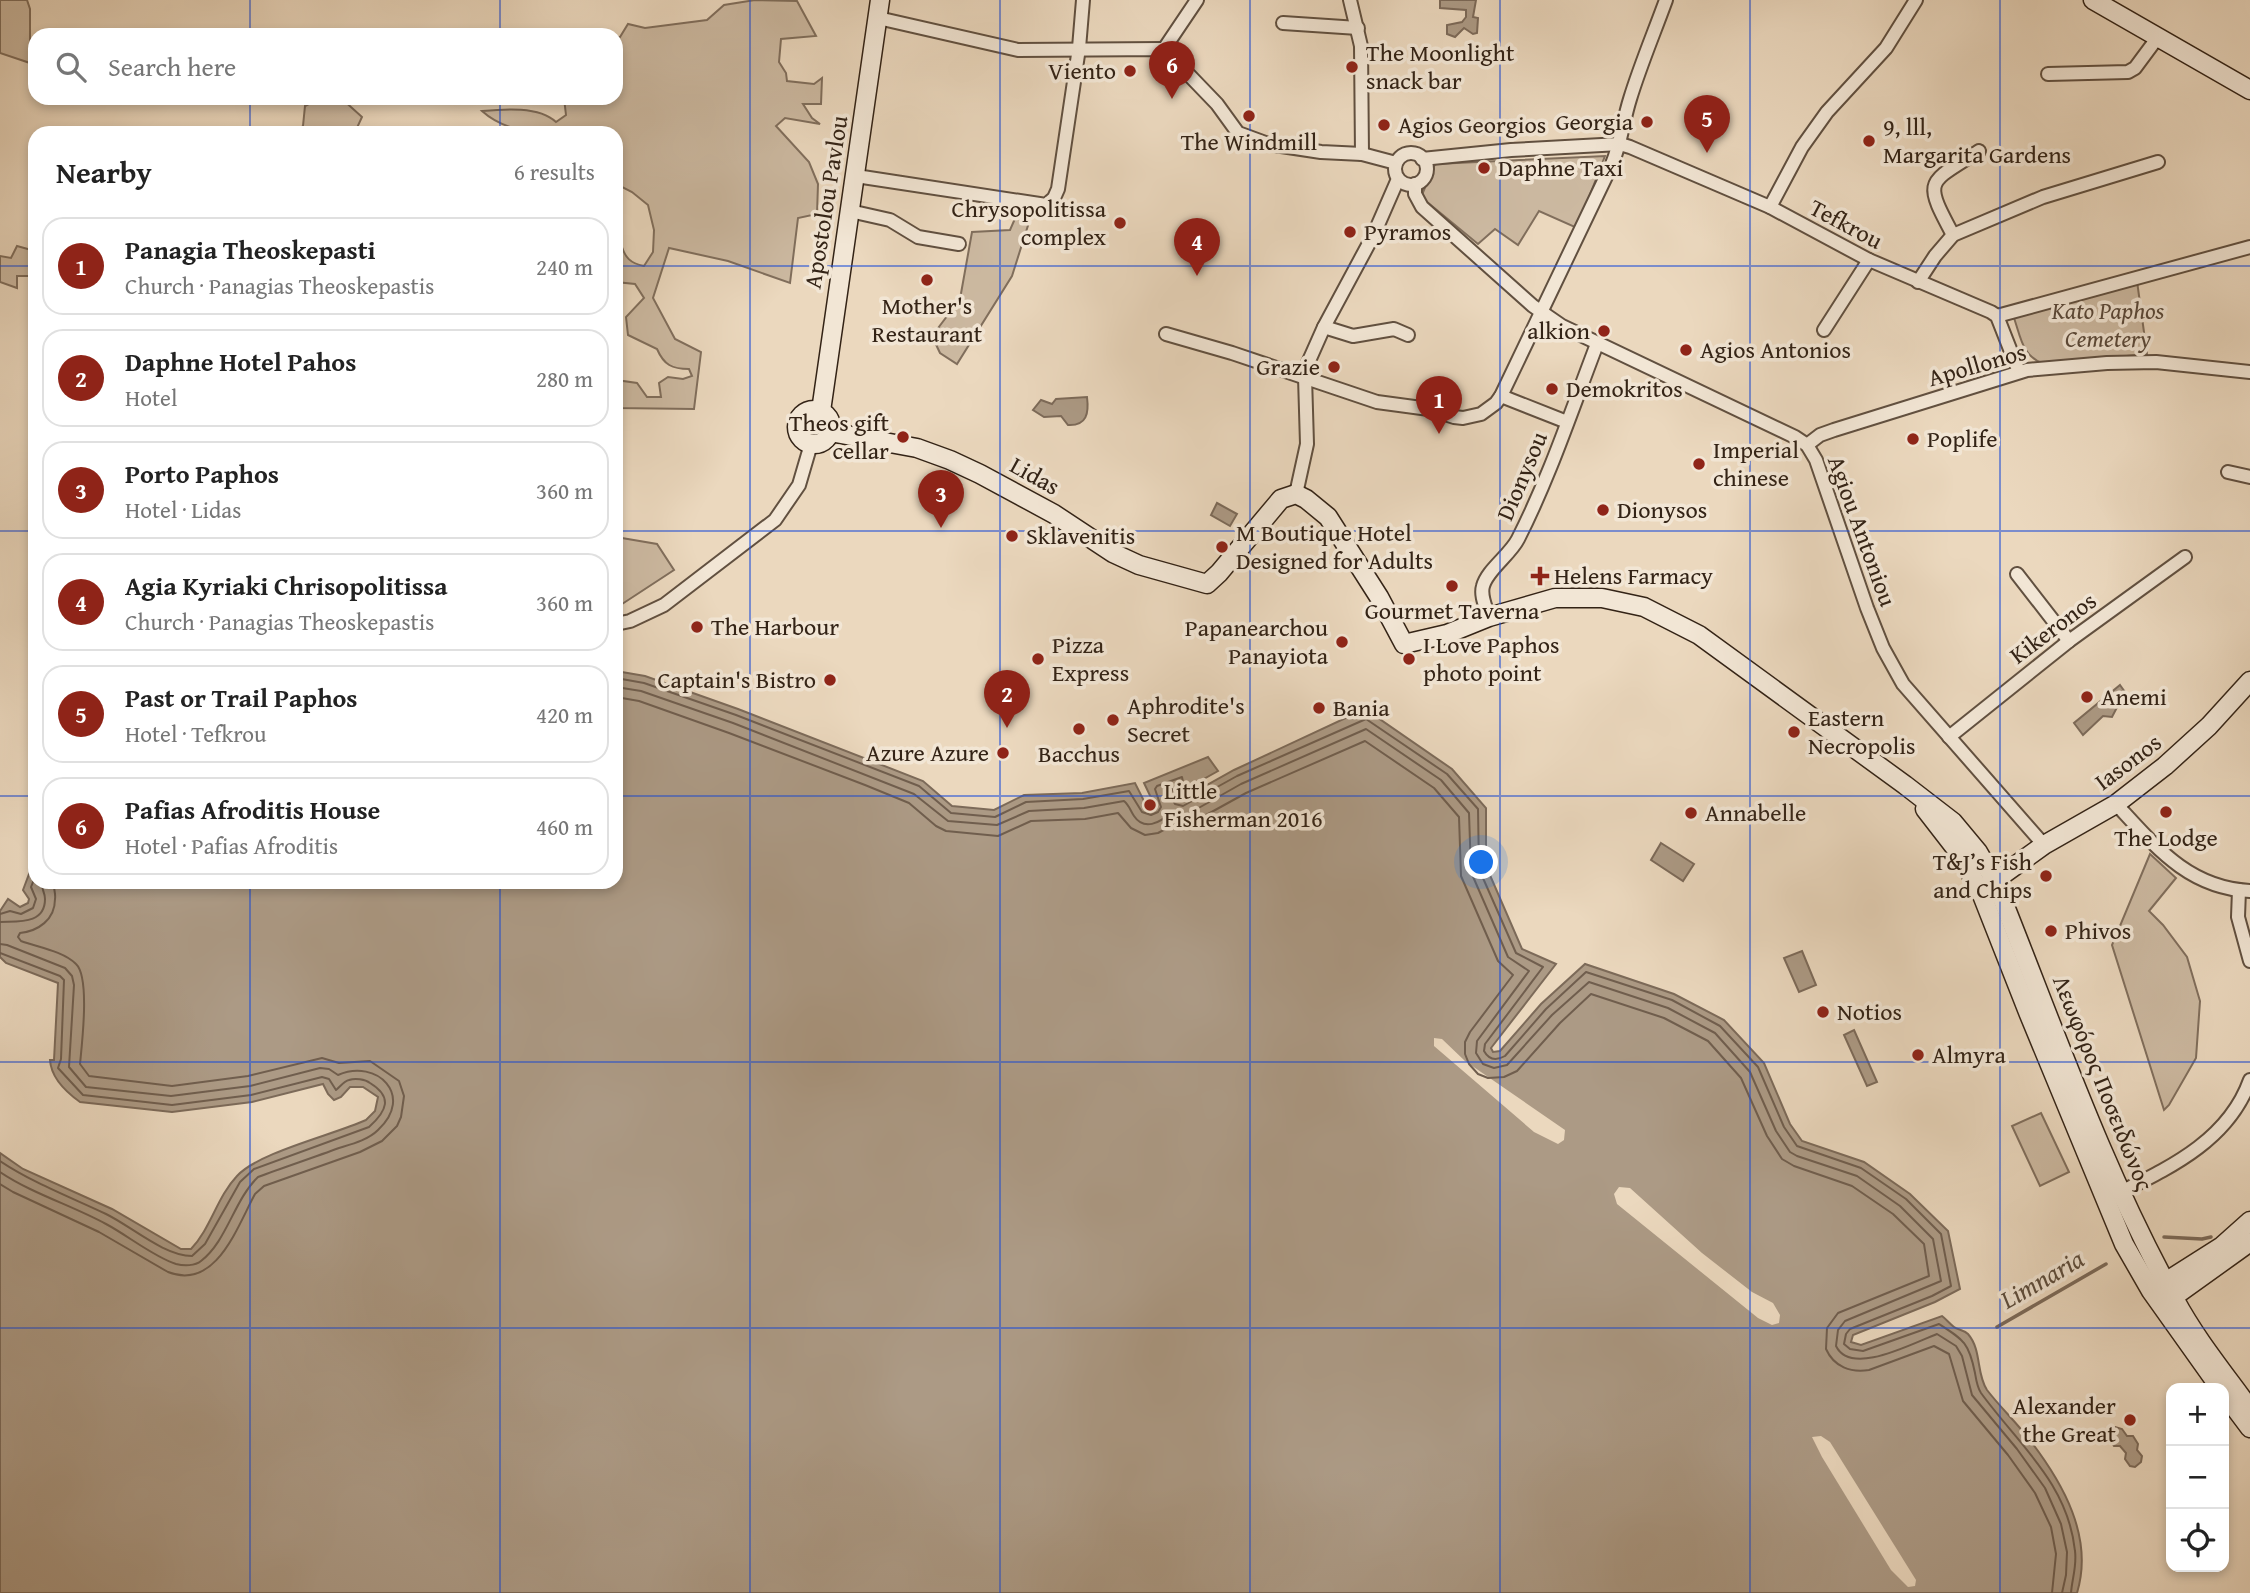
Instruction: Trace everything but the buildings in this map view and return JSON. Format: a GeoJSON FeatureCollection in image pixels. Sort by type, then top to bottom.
{"type":"FeatureCollection","features":[{"type":"Feature","properties":{"kind":"main road"},"geometry":{"type":"LineString","coordinates":[[2093,0],[2250,90]]}},
{"type":"Feature","properties":{"kind":"main road","name":"Apostolou Pavlou"},"geometry":{"type":"LineString","coordinates":[[821,411],[879,9]]}},
{"type":"Feature","properties":{"kind":"main road"},"geometry":{"type":"LineString","coordinates":[[821,411],[830,422],[830,432],[823,441],[811,444],[799,436],[797,423],[806,412],[821,411]]}},
{"type":"Feature","properties":{"kind":"main road","name":"Lidas"},"geometry":{"type":"LineString","coordinates":[[830,432],[917,448],[950,460],[1054,514],[1113,553],[1139,565],[1207,583],[1219,573],[1281,499],[1296,494]]}},
{"type":"Feature","properties":{"kind":"main road","name":"Λεωφόρος Ποσειδώνος"},"geometry":{"type":"LineString","coordinates":[[1296,494],[1328,517],[1404,643],[1447,634],[1489,617],[1555,598],[1602,598],[1644,607],[1699,635],[1953,822],[1978,852],[1985,881],[2114,1223],[2131,1258],[2194,1332],[2250,1409]]}},
{"type":"Feature","properties":{"kind":"main road","name":"Iasonos"},"geometry":{"type":"LineString","coordinates":[[1985,881],[2116,804],[2188,746],[2250,681]]}},
{"type":"Feature","properties":{"kind":"main road","name":"Λεωφόρος Ποσειδώνος"},"geometry":{"type":"LineString","coordinates":[[1985,881],[2163,1294],[2217,1383]]}},
{"type":"Feature","properties":{"kind":"main road"},"geometry":{"type":"LineString","coordinates":[[2163,1294],[2250,1221]]}},
{"type":"Feature","properties":{"kind":"main road"},"geometry":{"type":"LineString","coordinates":[[2163,1294],[2250,1242]]}},
{"type":"Feature","properties":{"kind":"main road"},"geometry":{"type":"LineString","coordinates":[[2229,1400],[2250,1428]]}},
{"type":"Feature","properties":{"kind":"street"},"geometry":{"type":"LineString","coordinates":[[856,176],[1046,205],[1054,198],[1058,189],[1079,48],[1083,0]]}},
{"type":"Feature","properties":{"kind":"street"},"geometry":{"type":"LineString","coordinates":[[1164,49],[1197,0]]}},
{"type":"Feature","properties":{"kind":"street"},"geometry":{"type":"LineString","coordinates":[[1350,0],[1361,46],[1362,154]]}},
{"type":"Feature","properties":{"kind":"street"},"geometry":{"type":"LineString","coordinates":[[1166,334],[1377,402],[1413,406],[1462,418],[1481,414],[1501,396],[1620,144],[1632,92],[1666,0]]}},
{"type":"Feature","properties":{"kind":"street"},"geometry":{"type":"LineString","coordinates":[[1770,207],[1802,147],[1827,112],[1886,48],[1916,0]]}},
{"type":"Feature","properties":{"kind":"street"},"geometry":{"type":"LineString","coordinates":[[879,9],[1017,50],[1164,49],[1217,104],[1238,133],[1268,144],[1321,152],[1362,154],[1396,163]]}},
{"type":"Feature","properties":{"kind":"street"},"geometry":{"type":"LineString","coordinates":[[1283,23],[1358,28]]}},
{"type":"Feature","properties":{"kind":"street"},"geometry":{"type":"LineString","coordinates":[[2048,74],[2128,72],[2136,68],[2158,37]]}},
{"type":"Feature","properties":{"kind":"street"},"geometry":{"type":"LineString","coordinates":[[1422,159],[1426,173],[1423,179],[1415,184],[1405,184],[1398,179],[1396,163],[1406,155],[1413,154],[1422,159],[1511,150],[1620,144]]}},
{"type":"Feature","properties":{"kind":"street","name":"Tefkrou"},"geometry":{"type":"LineString","coordinates":[[1620,144],[1770,207],[1869,260],[1984,308],[1997,316]]}},
{"type":"Feature","properties":{"kind":"street"},"geometry":{"type":"LineString","coordinates":[[1953,235],[1934,199],[1935,184],[1940,176],[1979,151]]}},
{"type":"Feature","properties":{"kind":"street"},"geometry":{"type":"LineString","coordinates":[[1918,282],[1953,235],[2043,197],[2158,162]]}},
{"type":"Feature","properties":{"kind":"street"},"geometry":{"type":"LineString","coordinates":[[1296,494],[1307,444],[1305,377],[1308,363],[1324,327],[1374,234],[1398,179]]}},
{"type":"Feature","properties":{"kind":"street","name":"Agiou Antoniou"},"geometry":{"type":"LineString","coordinates":[[1415,184],[1417,198],[1422,207],[1540,312],[1597,344],[1807,445],[1822,476],[1883,648],[1903,684],[2044,845]]}},
{"type":"Feature","properties":{"kind":"street"},"geometry":{"type":"LineString","coordinates":[[850,211],[890,220],[918,237],[959,244]]}},
{"type":"Feature","properties":{"kind":"street"},"geometry":{"type":"LineString","coordinates":[[2019,372],[1997,316],[2250,247]]}},
{"type":"Feature","properties":{"kind":"street"},"geometry":{"type":"LineString","coordinates":[[1824,330],[1869,260]]}},
{"type":"Feature","properties":{"kind":"street"},"geometry":{"type":"LineString","coordinates":[[1324,327],[1353,336],[1394,330],[1408,335]]}},
{"type":"Feature","properties":{"kind":"street","name":"Dionysou"},"geometry":{"type":"LineString","coordinates":[[1489,617],[1482,591],[1483,583],[1508,554],[1518,537],[1546,478],[1597,344]]}},
{"type":"Feature","properties":{"kind":"street","name":"Apollonos"},"geometry":{"type":"LineString","coordinates":[[1807,445],[1820,435],[1834,430],[2019,372],[2071,366],[2156,362],[2250,372]]}},
{"type":"Feature","properties":{"kind":"street"},"geometry":{"type":"LineString","coordinates":[[1501,396],[1567,422]]}},
{"type":"Feature","properties":{"kind":"street"},"geometry":{"type":"LineString","coordinates":[[623,622],[664,605],[775,520],[799,485],[811,444]]}},
{"type":"Feature","properties":{"kind":"street"},"geometry":{"type":"LineString","coordinates":[[2228,472],[2250,477]]}},
{"type":"Feature","properties":{"kind":"street","name":"Kikeronos"},"geometry":{"type":"LineString","coordinates":[[1949,737],[2068,641],[2185,557]]}},
{"type":"Feature","properties":{"kind":"street"},"geometry":{"type":"LineString","coordinates":[[2017,574],[2068,641]]}},
{"type":"Feature","properties":{"kind":"street"},"geometry":{"type":"LineString","coordinates":[[2116,804],[2162,855],[2178,867],[2196,877],[2244,891],[2238,917],[2250,961]]}},
{"type":"Feature","properties":{"kind":"street"},"geometry":{"type":"LineString","coordinates":[[2121,1192],[2184,1159],[2207,1142],[2239,1106],[2250,1080]]}},
{"type":"Feature","properties":{"kind":"green space"},"geometry":{"type":"Polygon","coordinates":[[[0,0],[27,0],[30,9],[28,62],[0,53],[0,0]]]}},
{"type":"Feature","properties":{"kind":"green space"},"geometry":{"type":"Polygon","coordinates":[[[755,0],[797,1],[816,36],[781,39],[779,62],[786,73],[787,81],[814,84],[822,78],[821,104],[803,104],[812,118],[820,124],[785,118],[776,126],[809,162],[818,184],[817,214],[798,218],[790,283],[728,261],[669,248],[653,298],[675,339],[701,352],[694,409],[623,408],[623,381],[637,383],[647,397],[661,397],[659,383],[668,377],[683,379],[692,376],[689,369],[669,365],[657,349],[628,335],[626,317],[644,298],[635,284],[623,283],[623,250],[629,259],[644,266],[653,252],[654,230],[648,205],[623,188],[623,126],[507,126],[482,111],[531,111],[556,122],[566,115],[565,105],[623,105],[623,32],[628,24],[645,28],[707,20],[724,5],[755,0]]]}},
{"type":"Feature","properties":{"kind":"green space"},"geometry":{"type":"Polygon","coordinates":[[[349,105],[362,117],[358,126],[303,126],[305,106],[349,105]]]}},
{"type":"Feature","properties":{"kind":"green space"},"geometry":{"type":"Polygon","coordinates":[[[1605,156],[1577,228],[1539,211],[1518,245],[1495,229],[1478,244],[1421,197],[1435,164],[1605,156]]]}},
{"type":"Feature","properties":{"kind":"green space"},"geometry":{"type":"Polygon","coordinates":[[[1017,214],[1031,216],[1012,276],[957,364],[940,353],[932,336],[960,299],[972,232],[1010,230],[1017,214]]]}},
{"type":"Feature","properties":{"kind":"green space"},"geometry":{"type":"Polygon","coordinates":[[[17,246],[28,249],[28,276],[17,276],[17,288],[0,282],[0,256],[11,258],[17,246]]]}},
{"type":"Feature","properties":{"kind":"green space","name":"Kato Paphos Cemetery"},"geometry":{"type":"Polygon","coordinates":[[[2137,281],[2147,354],[2044,364],[2027,351],[2014,318],[2137,281]]]}},
{"type":"Feature","properties":{"kind":"green space"},"geometry":{"type":"Polygon","coordinates":[[[623,538],[657,544],[674,570],[623,603],[623,538]]]}},
{"type":"Feature","properties":{"kind":"green space"},"geometry":{"type":"Polygon","coordinates":[[[2150,854],[2176,878],[2149,911],[2187,957],[2200,1001],[2196,1058],[2164,1110],[2112,945],[2150,854]]]}},
{"type":"Feature","properties":{"kind":"green space"},"geometry":{"type":"Polygon","coordinates":[[[2041,1113],[2069,1172],[2040,1186],[2012,1126],[2041,1113]]]}},
{"type":"Feature","properties":{"kind":"water"},"geometry":{"type":"Polygon","coordinates":[[[1440,0],[1476,0],[1473,17],[1478,18],[1477,33],[1473,34],[1464,28],[1455,37],[1447,34],[1447,25],[1462,22],[1466,17],[1466,10],[1440,8],[1440,0]]]}},
{"type":"Feature","properties":{"kind":"water"},"geometry":{"type":"Polygon","coordinates":[[[1087,397],[1085,417],[1074,425],[1068,425],[1061,416],[1044,417],[1033,410],[1041,400],[1052,404],[1056,399],[1087,397]]]}},
{"type":"Feature","properties":{"kind":"water"},"geometry":{"type":"Polygon","coordinates":[[[1217,503],[1237,514],[1230,526],[1211,515],[1217,503]]]}},
{"type":"Feature","properties":{"kind":"water"},"geometry":{"type":"Polygon","coordinates":[[[623,672],[645,676],[738,709],[923,781],[952,806],[994,810],[1024,795],[1082,793],[1135,783],[1148,809],[1155,806],[1144,783],[1208,757],[1218,771],[1177,794],[1180,800],[1234,770],[1365,709],[1452,769],[1486,808],[1486,866],[1522,949],[1556,964],[1491,1048],[1493,1052],[1500,1051],[1541,1004],[1585,964],[1674,994],[1724,1020],[1764,1063],[1790,1124],[1802,1141],[1864,1162],[1910,1194],[1948,1231],[1960,1289],[1853,1335],[1851,1342],[1861,1345],[1942,1316],[1954,1327],[1968,1334],[1975,1347],[1981,1377],[1987,1390],[2042,1456],[2064,1492],[2078,1531],[2081,1552],[2077,1593],[0,1593],[0,1153],[23,1169],[112,1209],[181,1249],[191,1249],[204,1232],[230,1184],[248,1167],[279,1152],[366,1120],[375,1111],[378,1097],[363,1087],[350,1087],[334,1100],[323,1084],[252,1102],[172,1112],[80,1102],[60,1084],[51,1066],[50,1060],[54,1060],[58,983],[6,963],[0,957],[0,911],[8,899],[20,907],[28,903],[29,899],[23,890],[28,877],[28,889],[623,889],[623,672]]]}},
{"type":"Feature","properties":{"kind":"water"},"geometry":{"type":"Polygon","coordinates":[[[2120,685],[2125,692],[2112,717],[2103,716],[2083,735],[2074,723],[2120,685]]]}},
{"type":"Feature","properties":{"kind":"water"},"geometry":{"type":"Polygon","coordinates":[[[1661,843],[1694,864],[1683,881],[1651,860],[1661,843]]]}},
{"type":"Feature","properties":{"kind":"water"},"geometry":{"type":"Polygon","coordinates":[[[1802,951],[1816,985],[1799,992],[1784,958],[1802,951]]]}},
{"type":"Feature","properties":{"kind":"water"},"geometry":{"type":"Polygon","coordinates":[[[1854,1030],[1877,1082],[1867,1086],[1844,1035],[1854,1030]]]}},
{"type":"Feature","properties":{"kind":"water"},"geometry":{"type":"Polygon","coordinates":[[[2115,1427],[2122,1429],[2127,1436],[2133,1436],[2138,1444],[2137,1450],[2142,1456],[2141,1462],[2135,1467],[2130,1466],[2125,1459],[2126,1453],[2120,1446],[2114,1446],[2109,1439],[2109,1431],[2115,1427]]]}},
{"type":"Feature","properties":{"kind":"pier"},"geometry":{"type":"Polygon","coordinates":[[[1434,1038],[1442,1039],[1465,1061],[1565,1130],[1564,1140],[1558,1144],[1534,1132],[1434,1046],[1434,1038]]]}},
{"type":"Feature","properties":{"kind":"pier"},"geometry":{"type":"Polygon","coordinates":[[[1619,1187],[1630,1188],[1702,1253],[1752,1292],[1773,1303],[1780,1315],[1779,1323],[1772,1325],[1758,1318],[1617,1204],[1614,1194],[1619,1187]]]}},
{"type":"Feature","properties":{"kind":"pier"},"geometry":{"type":"Polygon","coordinates":[[[1821,1436],[1830,1442],[1916,1580],[1915,1586],[1908,1587],[1891,1570],[1812,1437],[1821,1436]]]}},
{"type":"Feature","properties":{"kind":"waterway","name":"Limnaria"},"geometry":{"type":"LineString","coordinates":[[2164,1237],[2211,1237]]}},
{"type":"Feature","properties":{"kind":"waterway","name":"Limnaria"},"geometry":{"type":"LineString","coordinates":[[1997,1327],[2106,1264]]}},
{"type":"Feature","properties":{"kind":"place","name":"The Moonlight snack bar"},"geometry":{"type":"Point","coordinates":[1352,67]}},
{"type":"Feature","properties":{"kind":"place","name":"Viento"},"geometry":{"type":"Point","coordinates":[1130,71]}},
{"type":"Feature","properties":{"kind":"place","name":"Pafias Afroditis House"},"geometry":{"type":"Point","coordinates":[1172,99]}},
{"type":"Feature","properties":{"kind":"place","name":"The Windmill"},"geometry":{"type":"Point","coordinates":[1249,116]}},
{"type":"Feature","properties":{"kind":"place","name":"Georgia"},"geometry":{"type":"Point","coordinates":[1647,122]}},
{"type":"Feature","properties":{"kind":"place","name":"Agios Georgios"},"geometry":{"type":"Point","coordinates":[1384,125]}},
{"type":"Feature","properties":{"kind":"place","name":"9, lll, Margarita Gardens"},"geometry":{"type":"Point","coordinates":[1869,141]}},
{"type":"Feature","properties":{"kind":"place","name":"Past or Trail Paphos"},"geometry":{"type":"Point","coordinates":[1707,153]}},
{"type":"Feature","properties":{"kind":"place","name":"Daphne Taxi"},"geometry":{"type":"Point","coordinates":[1484,168]}},
{"type":"Feature","properties":{"kind":"place","name":"Chrysopolitissa complex"},"geometry":{"type":"Point","coordinates":[1120,223]}},
{"type":"Feature","properties":{"kind":"place","name":"Pyramos"},"geometry":{"type":"Point","coordinates":[1350,232]}},
{"type":"Feature","properties":{"kind":"place","name":"Agia Kyriaki Chrisopolitissa"},"geometry":{"type":"Point","coordinates":[1197,276]}},
{"type":"Feature","properties":{"kind":"place","name":"Mother's Restaurant"},"geometry":{"type":"Point","coordinates":[927,280]}},
{"type":"Feature","properties":{"kind":"place","name":"alkion"},"geometry":{"type":"Point","coordinates":[1604,331]}},
{"type":"Feature","properties":{"kind":"place","name":"Agios Antonios"},"geometry":{"type":"Point","coordinates":[1686,350]}},
{"type":"Feature","properties":{"kind":"place","name":"Grazie"},"geometry":{"type":"Point","coordinates":[1334,367]}},
{"type":"Feature","properties":{"kind":"place","name":"Demokritos"},"geometry":{"type":"Point","coordinates":[1552,389]}},
{"type":"Feature","properties":{"kind":"place","name":"Panagia Theoskepasti"},"geometry":{"type":"Point","coordinates":[1439,434]}},
{"type":"Feature","properties":{"kind":"place","name":"Theos gift cellar"},"geometry":{"type":"Point","coordinates":[903,437]}},
{"type":"Feature","properties":{"kind":"place","name":"Poplife"},"geometry":{"type":"Point","coordinates":[1913,439]}},
{"type":"Feature","properties":{"kind":"place","name":"Imperial chinese"},"geometry":{"type":"Point","coordinates":[1699,464]}},
{"type":"Feature","properties":{"kind":"place","name":"Dionysos"},"geometry":{"type":"Point","coordinates":[1603,510]}},
{"type":"Feature","properties":{"kind":"place","name":"Porto Paphos"},"geometry":{"type":"Point","coordinates":[941,528]}},
{"type":"Feature","properties":{"kind":"place","name":"Sklavenitis"},"geometry":{"type":"Point","coordinates":[1012,536]}},
{"type":"Feature","properties":{"kind":"place","name":"M Boutique Hotel Designed for Adults"},"geometry":{"type":"Point","coordinates":[1222,547]}},
{"type":"Feature","properties":{"kind":"place","name":"Helens Farmacy"},"geometry":{"type":"Point","coordinates":[1540,576]}},
{"type":"Feature","properties":{"kind":"place","name":"Gourmet Taverna"},"geometry":{"type":"Point","coordinates":[1452,586]}},
{"type":"Feature","properties":{"kind":"place","name":"The Harbour"},"geometry":{"type":"Point","coordinates":[697,627]}},
{"type":"Feature","properties":{"kind":"place","name":"Papanearchou Panayiota"},"geometry":{"type":"Point","coordinates":[1342,642]}},
{"type":"Feature","properties":{"kind":"place","name":"Pizza Express"},"geometry":{"type":"Point","coordinates":[1038,659]}},
{"type":"Feature","properties":{"kind":"place","name":"I Love Paphos photo point"},"geometry":{"type":"Point","coordinates":[1409,659]}},
{"type":"Feature","properties":{"kind":"place","name":"Captain's Bistro"},"geometry":{"type":"Point","coordinates":[830,680]}},
{"type":"Feature","properties":{"kind":"place","name":"Anemi"},"geometry":{"type":"Point","coordinates":[2087,697]}},
{"type":"Feature","properties":{"kind":"place","name":"Bania"},"geometry":{"type":"Point","coordinates":[1319,708]}},
{"type":"Feature","properties":{"kind":"place","name":"Aphrodite's Secret"},"geometry":{"type":"Point","coordinates":[1113,720]}},
{"type":"Feature","properties":{"kind":"place","name":"Daphne Hotel Pahos"},"geometry":{"type":"Point","coordinates":[1007,728]}},
{"type":"Feature","properties":{"kind":"place","name":"Bacchus"},"geometry":{"type":"Point","coordinates":[1079,729]}},
{"type":"Feature","properties":{"kind":"place","name":"Eastern Necropolis"},"geometry":{"type":"Point","coordinates":[1794,732]}},
{"type":"Feature","properties":{"kind":"place","name":"Azure Azure"},"geometry":{"type":"Point","coordinates":[1003,753]}},
{"type":"Feature","properties":{"kind":"place","name":"Little Fisherman 2016"},"geometry":{"type":"Point","coordinates":[1150,805]}},
{"type":"Feature","properties":{"kind":"place","name":"The Lodge"},"geometry":{"type":"Point","coordinates":[2166,812]}},
{"type":"Feature","properties":{"kind":"place","name":"Annabelle"},"geometry":{"type":"Point","coordinates":[1691,813]}},
{"type":"Feature","properties":{"kind":"place","name":"T&J’s Fish and Chips"},"geometry":{"type":"Point","coordinates":[2046,876]}},
{"type":"Feature","properties":{"kind":"place","name":"Phivos"},"geometry":{"type":"Point","coordinates":[2051,931]}},
{"type":"Feature","properties":{"kind":"place","name":"Notios"},"geometry":{"type":"Point","coordinates":[1823,1012]}},
{"type":"Feature","properties":{"kind":"place","name":"Almyra"},"geometry":{"type":"Point","coordinates":[1918,1055]}},
{"type":"Feature","properties":{"kind":"place","name":"Alexander the Great"},"geometry":{"type":"Point","coordinates":[2130,1420]}}]}
